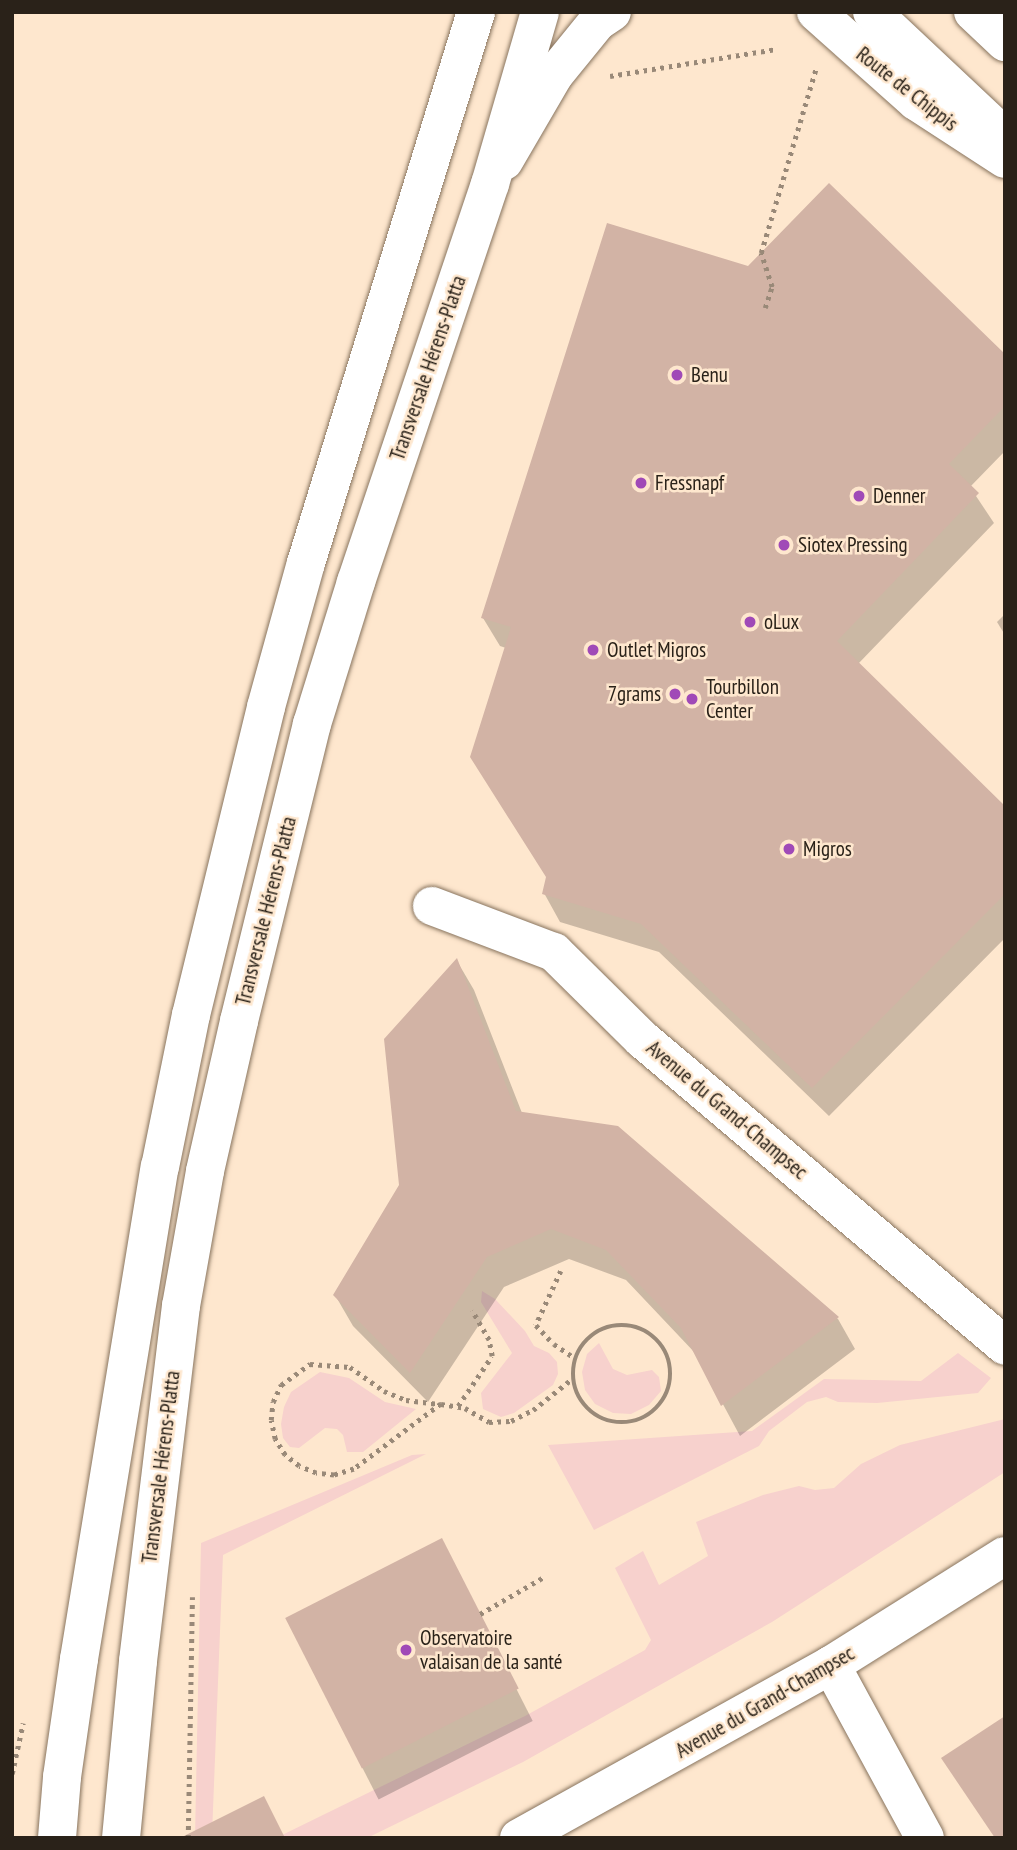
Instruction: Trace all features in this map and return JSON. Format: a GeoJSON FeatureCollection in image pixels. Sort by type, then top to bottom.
{"type":"FeatureCollection","features":[{"type":"Feature","properties":{"kind":"main road"},"geometry":{"type":"LineString","coordinates":[[57,1838],[62,1777],[79,1659],[122,1414],[158,1181],[191,1015],[263,720],[306,563],[477,12]]}},
{"type":"Feature","properties":{"kind":"main road","name":"Transversale Hérens-Platta"},"geometry":{"type":"LineString","coordinates":[[121,1838],[166,1416],[181,1306],[208,1157],[312,724],[356,582],[490,184],[540,12]]}},
{"type":"Feature","properties":{"kind":"main road"},"geometry":{"type":"LineString","coordinates":[[490,184],[554,75],[597,22],[612,12]]}},
{"type":"Feature","properties":{"kind":"main road","name":"Route de Chippis"},"geometry":{"type":"LineString","coordinates":[[816,12],[916,101],[1005,159]]}},
{"type":"Feature","properties":{"kind":"main road","name":"Route de Chippis"},"geometry":{"type":"LineString","coordinates":[[872,12],[1005,137]]}},
{"type":"Feature","properties":{"kind":"main road"},"geometry":{"type":"LineString","coordinates":[[972,12],[1005,42]]}},
{"type":"Feature","properties":{"kind":"main road","name":"Avenue du Grand-Champsec"},"geometry":{"type":"LineString","coordinates":[[432,906],[554,953],[642,1039],[1005,1346]]}},
{"type":"Feature","properties":{"kind":"main road","name":"Avenue du Grand-Champsec"},"geometry":{"type":"LineString","coordinates":[[519,1838],[999,1571]]}},
{"type":"Feature","properties":{"kind":"main road"},"geometry":{"type":"LineString","coordinates":[[831,1665],[925,1838]]}},
{"type":"Feature","properties":{"kind":"path"},"geometry":{"type":"LineString","coordinates":[[605,77],[776,49]]}},
{"type":"Feature","properties":{"kind":"path"},"geometry":{"type":"LineString","coordinates":[[765,308],[772,287],[761,253],[819,58]]}},
{"type":"Feature","properties":{"kind":"path"},"geometry":{"type":"LineString","coordinates":[[561,1271],[536,1325],[554,1344],[575,1358]]}},
{"type":"Feature","properties":{"kind":"path"},"geometry":{"type":"LineString","coordinates":[[458,1406],[492,1356],[489,1340],[472,1310]]}},
{"type":"Feature","properties":{"kind":"path"},"geometry":{"type":"LineString","coordinates":[[621,1324],[638,1326],[652,1334],[663,1346],[670,1362],[672,1378],[668,1394],[659,1408],[632,1423],[608,1421],[586,1409],[577,1396],[572,1379],[575,1358],[591,1335],[621,1324]]}},
{"type":"Feature","properties":{"kind":"path"},"geometry":{"type":"LineString","coordinates":[[441,1404],[362,1464],[334,1475],[316,1474],[285,1455],[275,1438],[271,1420],[273,1402],[281,1385],[310,1364],[350,1367],[384,1391],[406,1400],[441,1404],[458,1406],[489,1422],[511,1421],[533,1409],[572,1379]]}},
{"type":"Feature","properties":{"kind":"path"},"geometry":{"type":"LineString","coordinates":[[480,1614],[542,1578]]}},
{"type":"Feature","properties":{"kind":"path"},"geometry":{"type":"LineString","coordinates":[[188,1838],[192,1585]]}},
{"type":"Feature","properties":{"kind":"shaded area"},"geometry":{"type":"Polygon","coordinates":[[[482,1291],[495,1299],[525,1331],[534,1346],[549,1353],[557,1362],[558,1374],[553,1385],[514,1413],[501,1417],[483,1409],[481,1393],[512,1353],[481,1302],[482,1291]]]}},
{"type":"Feature","properties":{"kind":"shaded area"},"geometry":{"type":"Polygon","coordinates":[[[599,1343],[613,1369],[627,1375],[652,1370],[659,1377],[661,1391],[649,1405],[631,1414],[613,1413],[595,1404],[585,1390],[582,1372],[587,1354],[599,1343]]]}},
{"type":"Feature","properties":{"kind":"shaded area"},"geometry":{"type":"Polygon","coordinates":[[[958,1353],[991,1378],[978,1393],[877,1403],[838,1402],[826,1397],[807,1402],[769,1431],[759,1446],[594,1530],[548,1445],[752,1431],[824,1379],[921,1381],[958,1353]]]}},
{"type":"Feature","properties":{"kind":"shaded area"},"geometry":{"type":"Polygon","coordinates":[[[320,1372],[349,1378],[385,1402],[416,1409],[363,1452],[347,1452],[343,1435],[337,1429],[325,1428],[299,1448],[290,1447],[283,1438],[281,1424],[284,1407],[291,1392],[320,1372]]]}},
{"type":"Feature","properties":{"kind":"shaded area"},"geometry":{"type":"Polygon","coordinates":[[[1005,1419],[1005,1472],[772,1622],[523,1762],[367,1838],[276,1838],[525,1716],[645,1650],[651,1640],[615,1568],[643,1551],[659,1585],[708,1556],[696,1522],[763,1495],[799,1486],[815,1490],[834,1488],[861,1464],[900,1445],[1005,1419]]]}},
{"type":"Feature","properties":{"kind":"shaded area"},"geometry":{"type":"Polygon","coordinates":[[[426,1454],[223,1555],[212,1835],[195,1838],[201,1543],[412,1455],[426,1454]]]}},
{"type":"Feature","properties":{"kind":"building","name":"Tourbillon Center"},"geometry":{"type":"Polygon","coordinates":[[[829,183],[1005,354],[1005,406],[949,464],[979,493],[837,641],[1005,806],[1005,894],[812,1088],[641,924],[542,894],[546,877],[470,757],[511,627],[481,618],[607,223],[748,266],[829,183]]]}},
{"type":"Feature","properties":{"kind":"building"},"geometry":{"type":"Polygon","coordinates":[[[457,958],[516,1111],[618,1126],[839,1317],[721,1406],[681,1328],[606,1250],[551,1229],[487,1257],[410,1373],[333,1295],[399,1185],[384,1039],[457,958]]]}},
{"type":"Feature","properties":{"kind":"building"},"geometry":{"type":"Polygon","coordinates":[[[442,1538],[519,1689],[362,1768],[285,1618],[442,1538]]]}},
{"type":"Feature","properties":{"kind":"building"},"geometry":{"type":"Polygon","coordinates":[[[1005,1716],[1005,1838],[995,1838],[941,1758],[1005,1716]]]}},
{"type":"Feature","properties":{"kind":"building"},"geometry":{"type":"Polygon","coordinates":[[[264,1796],[285,1838],[180,1838],[264,1796]]]}},
{"type":"Feature","properties":{"kind":"place","name":"Benu"},"geometry":{"type":"Point","coordinates":[677,375]}},
{"type":"Feature","properties":{"kind":"place","name":"Fressnapf"},"geometry":{"type":"Point","coordinates":[641,483]}},
{"type":"Feature","properties":{"kind":"place","name":"Denner"},"geometry":{"type":"Point","coordinates":[859,496]}},
{"type":"Feature","properties":{"kind":"place","name":"Siotex Pressing"},"geometry":{"type":"Point","coordinates":[784,545]}},
{"type":"Feature","properties":{"kind":"place","name":"oLux"},"geometry":{"type":"Point","coordinates":[750,622]}},
{"type":"Feature","properties":{"kind":"place","name":"Outlet Migros"},"geometry":{"type":"Point","coordinates":[593,650]}},
{"type":"Feature","properties":{"kind":"place","name":"7grams"},"geometry":{"type":"Point","coordinates":[675,694]}},
{"type":"Feature","properties":{"kind":"place","name":"Tourbillon Center"},"geometry":{"type":"Point","coordinates":[692,699]}},
{"type":"Feature","properties":{"kind":"place","name":"Migros"},"geometry":{"type":"Point","coordinates":[789,849]}},
{"type":"Feature","properties":{"kind":"place","name":"Observatoire valaisan de la santé"},"geometry":{"type":"Point","coordinates":[406,1650]}}]}
